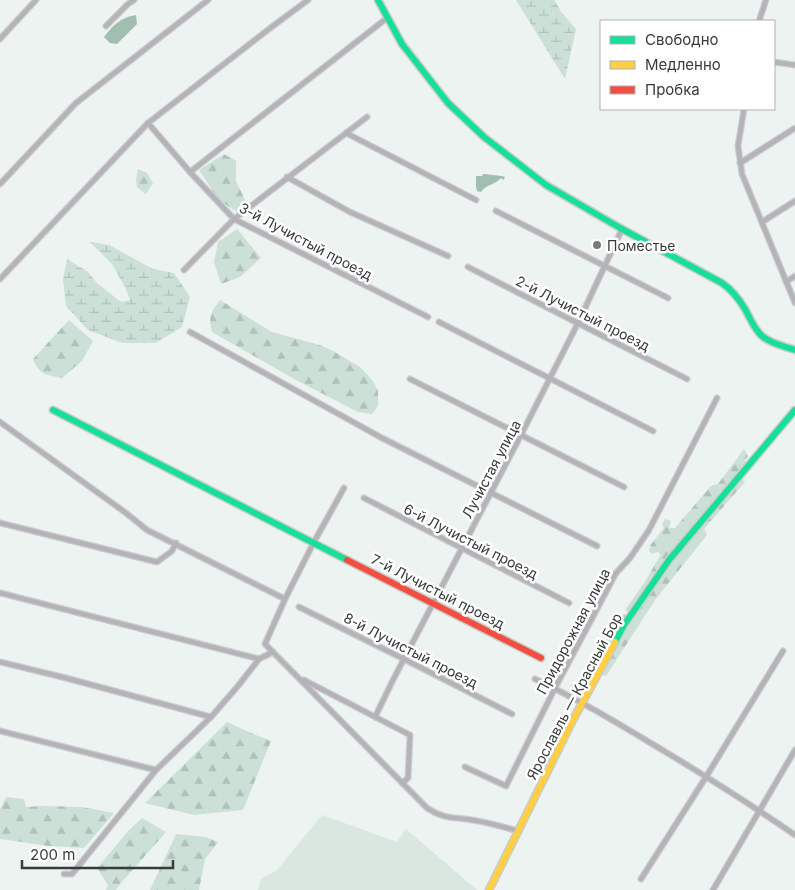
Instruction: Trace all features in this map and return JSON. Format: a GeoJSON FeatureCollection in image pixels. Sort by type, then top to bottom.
{"type":"FeatureCollection","features":[{"type":"Feature","properties":{"kind":"street"},"geometry":{"type":"LineString","coordinates":[[0,39],[36,0]]}},
{"type":"Feature","properties":{"kind":"street"},"geometry":{"type":"LineString","coordinates":[[106,26],[134,0]]}},
{"type":"Feature","properties":{"kind":"street"},"geometry":{"type":"LineString","coordinates":[[0,184],[76,103],[208,0]]}},
{"type":"Feature","properties":{"kind":"street"},"geometry":{"type":"LineString","coordinates":[[0,279],[148,123],[308,0]]}},
{"type":"Feature","properties":{"kind":"street"},"geometry":{"type":"LineString","coordinates":[[378,0],[402,44],[448,103],[484,137],[546,185],[727,286],[739,298],[763,336],[795,350]]}},
{"type":"Feature","properties":{"kind":"street"},"geometry":{"type":"LineString","coordinates":[[759,20],[766,0]]}},
{"type":"Feature","properties":{"kind":"street"},"geometry":{"type":"LineString","coordinates":[[190,172],[388,18]]}},
{"type":"Feature","properties":{"kind":"street"},"geometry":{"type":"LineString","coordinates":[[775,62],[795,65]]}},
{"type":"Feature","properties":{"kind":"street"},"geometry":{"type":"LineString","coordinates":[[744,110],[738,146],[742,174],[795,302]]}},
{"type":"Feature","properties":{"kind":"street"},"geometry":{"type":"LineString","coordinates":[[184,270],[234,219],[367,117]]}},
{"type":"Feature","properties":{"kind":"street","name":"3-й Лучистый проезд"},"geometry":{"type":"LineString","coordinates":[[148,123],[234,219],[428,317]]}},
{"type":"Feature","properties":{"kind":"street"},"geometry":{"type":"LineString","coordinates":[[740,163],[795,128]]}},
{"type":"Feature","properties":{"kind":"street"},"geometry":{"type":"LineString","coordinates":[[346,133],[476,200]]}},
{"type":"Feature","properties":{"kind":"street"},"geometry":{"type":"LineString","coordinates":[[287,178],[350,212],[448,256]]}},
{"type":"Feature","properties":{"kind":"street"},"geometry":{"type":"LineString","coordinates":[[762,222],[795,201]]}},
{"type":"Feature","properties":{"kind":"street"},"geometry":{"type":"LineString","coordinates":[[496,210],[668,298]]}},
{"type":"Feature","properties":{"kind":"street","name":"Лучистая улица"},"geometry":{"type":"LineString","coordinates":[[375,717],[550,379],[622,229]]}},
{"type":"Feature","properties":{"kind":"street","name":"2-й Лучистый проезд"},"geometry":{"type":"LineString","coordinates":[[468,267],[687,379]]}},
{"type":"Feature","properties":{"kind":"street"},"geometry":{"type":"LineString","coordinates":[[786,282],[795,276]]}},
{"type":"Feature","properties":{"kind":"street"},"geometry":{"type":"LineString","coordinates":[[439,322],[653,431]]}},
{"type":"Feature","properties":{"kind":"street"},"geometry":{"type":"LineString","coordinates":[[190,332],[382,438],[597,546]]}},
{"type":"Feature","properties":{"kind":"street"},"geometry":{"type":"LineString","coordinates":[[410,379],[624,487]]}},
{"type":"Feature","properties":{"kind":"street","name":"Придорожная улица"},"geometry":{"type":"LineString","coordinates":[[464,767],[506,786],[555,688],[616,574],[630,558],[649,530],[717,398]]}},
{"type":"Feature","properties":{"kind":"street","name":"7-й Лучистый проезд"},"geometry":{"type":"LineString","coordinates":[[53,410],[541,658]]}},
{"type":"Feature","properties":{"kind":"street","name":"Ярославль — Красный Бор"},"geometry":{"type":"LineString","coordinates":[[489,890],[582,702],[624,625],[670,560],[795,410]]}},
{"type":"Feature","properties":{"kind":"street"},"geometry":{"type":"LineString","coordinates":[[0,422],[147,530],[285,599]]}},
{"type":"Feature","properties":{"kind":"street"},"geometry":{"type":"LineString","coordinates":[[344,488],[285,599],[265,644],[427,808],[436,814],[473,820],[518,831]]}},
{"type":"Feature","properties":{"kind":"street","name":"6-й Лучистый проезд"},"geometry":{"type":"LineString","coordinates":[[364,498],[569,603]]}},
{"type":"Feature","properties":{"kind":"street"},"geometry":{"type":"LineString","coordinates":[[0,523],[156,562],[172,551],[176,543]]}},
{"type":"Feature","properties":{"kind":"street"},"geometry":{"type":"LineString","coordinates":[[0,593],[258,659]]}},
{"type":"Feature","properties":{"kind":"street","name":"8-й Лучистый проезд"},"geometry":{"type":"LineString","coordinates":[[299,607],[512,714]]}},
{"type":"Feature","properties":{"kind":"street"},"geometry":{"type":"LineString","coordinates":[[64,874],[72,874],[156,770],[211,717],[258,659],[273,652]]}},
{"type":"Feature","properties":{"kind":"street"},"geometry":{"type":"LineString","coordinates":[[641,879],[783,652]]}},
{"type":"Feature","properties":{"kind":"street"},"geometry":{"type":"LineString","coordinates":[[0,662],[211,717]]}},
{"type":"Feature","properties":{"kind":"street"},"geometry":{"type":"LineString","coordinates":[[300,678],[410,735],[408,778],[402,783]]}},
{"type":"Feature","properties":{"kind":"street"},"geometry":{"type":"LineString","coordinates":[[535,679],[608,717],[760,811],[795,835]]}},
{"type":"Feature","properties":{"kind":"street"},"geometry":{"type":"LineString","coordinates":[[0,731],[156,770]]}},
{"type":"Feature","properties":{"kind":"street"},"geometry":{"type":"LineString","coordinates":[[713,890],[795,750]]}},
{"type":"Feature","properties":{"kind":"shaded area"},"geometry":{"type":"Polygon","coordinates":[[[136,15],[137,24],[117,44],[110,43],[104,37],[117,23],[136,15]]]}},
{"type":"Feature","properties":{"kind":"shaded area"},"geometry":{"type":"Polygon","coordinates":[[[483,174],[505,177],[503,180],[501,178],[485,187],[481,192],[477,191],[476,176],[482,176],[483,174]]]}},
{"type":"Feature","properties":{"kind":"shaded area"},"geometry":{"type":"Polygon","coordinates":[[[322,815],[397,842],[406,829],[477,890],[258,890],[261,879],[276,871],[322,815]]]}},
{"type":"Feature","properties":{"kind":"green space"},"geometry":{"type":"Polygon","coordinates":[[[516,0],[554,0],[576,29],[565,79],[516,0]]]}},
{"type":"Feature","properties":{"kind":"green space"},"geometry":{"type":"Polygon","coordinates":[[[224,154],[236,161],[236,181],[245,200],[237,212],[219,200],[199,170],[224,154]]]}},
{"type":"Feature","properties":{"kind":"green space"},"geometry":{"type":"Polygon","coordinates":[[[138,169],[147,173],[153,183],[146,194],[137,187],[138,169]]]}},
{"type":"Feature","properties":{"kind":"green space"},"geometry":{"type":"Polygon","coordinates":[[[237,229],[261,258],[240,277],[221,284],[214,262],[218,242],[237,229]]]}},
{"type":"Feature","properties":{"kind":"green space"},"geometry":{"type":"Polygon","coordinates":[[[90,242],[109,245],[153,269],[174,273],[190,297],[182,327],[156,343],[122,343],[88,330],[66,306],[63,279],[67,259],[88,272],[97,283],[121,302],[130,300],[112,264],[90,242]]]}},
{"type":"Feature","properties":{"kind":"green space"},"geometry":{"type":"Polygon","coordinates":[[[220,300],[272,332],[320,345],[360,367],[373,381],[378,391],[378,406],[372,414],[358,412],[294,379],[212,332],[211,314],[220,300]]]}},
{"type":"Feature","properties":{"kind":"green space"},"geometry":{"type":"Polygon","coordinates":[[[69,320],[93,341],[82,361],[62,378],[44,373],[38,368],[33,359],[69,320]]]}},
{"type":"Feature","properties":{"kind":"green space"},"geometry":{"type":"Polygon","coordinates":[[[744,449],[748,456],[745,460],[746,464],[686,534],[628,612],[625,610],[661,554],[657,552],[652,554],[649,551],[651,544],[664,528],[662,524],[665,519],[671,521],[669,528],[675,528],[711,486],[718,484],[744,449]]]}},
{"type":"Feature","properties":{"kind":"green space"},"geometry":{"type":"Polygon","coordinates":[[[742,479],[745,482],[704,529],[707,535],[655,600],[606,676],[601,675],[641,604],[673,560],[742,479]]]}},
{"type":"Feature","properties":{"kind":"green space"},"geometry":{"type":"Polygon","coordinates":[[[623,614],[626,615],[589,680],[585,685],[574,689],[571,684],[584,679],[618,619],[623,614]]]}},
{"type":"Feature","properties":{"kind":"green space"},"geometry":{"type":"Polygon","coordinates":[[[227,722],[271,741],[243,810],[194,815],[145,803],[227,722]]]}},
{"type":"Feature","properties":{"kind":"green space"},"geometry":{"type":"Polygon","coordinates":[[[6,797],[24,799],[26,807],[82,807],[114,813],[84,848],[49,846],[0,839],[0,809],[6,797]]]}},
{"type":"Feature","properties":{"kind":"green space"},"geometry":{"type":"Polygon","coordinates":[[[142,818],[166,832],[116,890],[106,890],[108,885],[97,868],[130,829],[142,818]]]}},
{"type":"Feature","properties":{"kind":"green space"},"geometry":{"type":"Polygon","coordinates":[[[176,834],[206,837],[218,842],[205,859],[199,890],[150,890],[176,834]]]}},
{"type":"Feature","properties":{"kind":"traffic: fast"},"geometry":{"type":"LineString","coordinates":[[378,0],[402,44],[448,103],[484,137],[546,185],[722,283],[738,298],[754,327],[762,336],[773,343],[795,350]]}},
{"type":"Feature","properties":{"kind":"traffic: fast"},"geometry":{"type":"LineString","coordinates":[[53,410],[347,560]]}},
{"type":"Feature","properties":{"kind":"traffic: fast"},"geometry":{"type":"LineString","coordinates":[[615,642],[624,625],[669,560],[795,410]]}},
{"type":"Feature","properties":{"kind":"traffic: slow"},"geometry":{"type":"LineString","coordinates":[[489,890],[573,720],[615,642]]}},
{"type":"Feature","properties":{"kind":"traffic: jam"},"geometry":{"type":"LineString","coordinates":[[347,560],[541,658]]}},
{"type":"Feature","properties":{"kind":"place","name":"Поместье"},"geometry":{"type":"Point","coordinates":[597,245]}}]}
